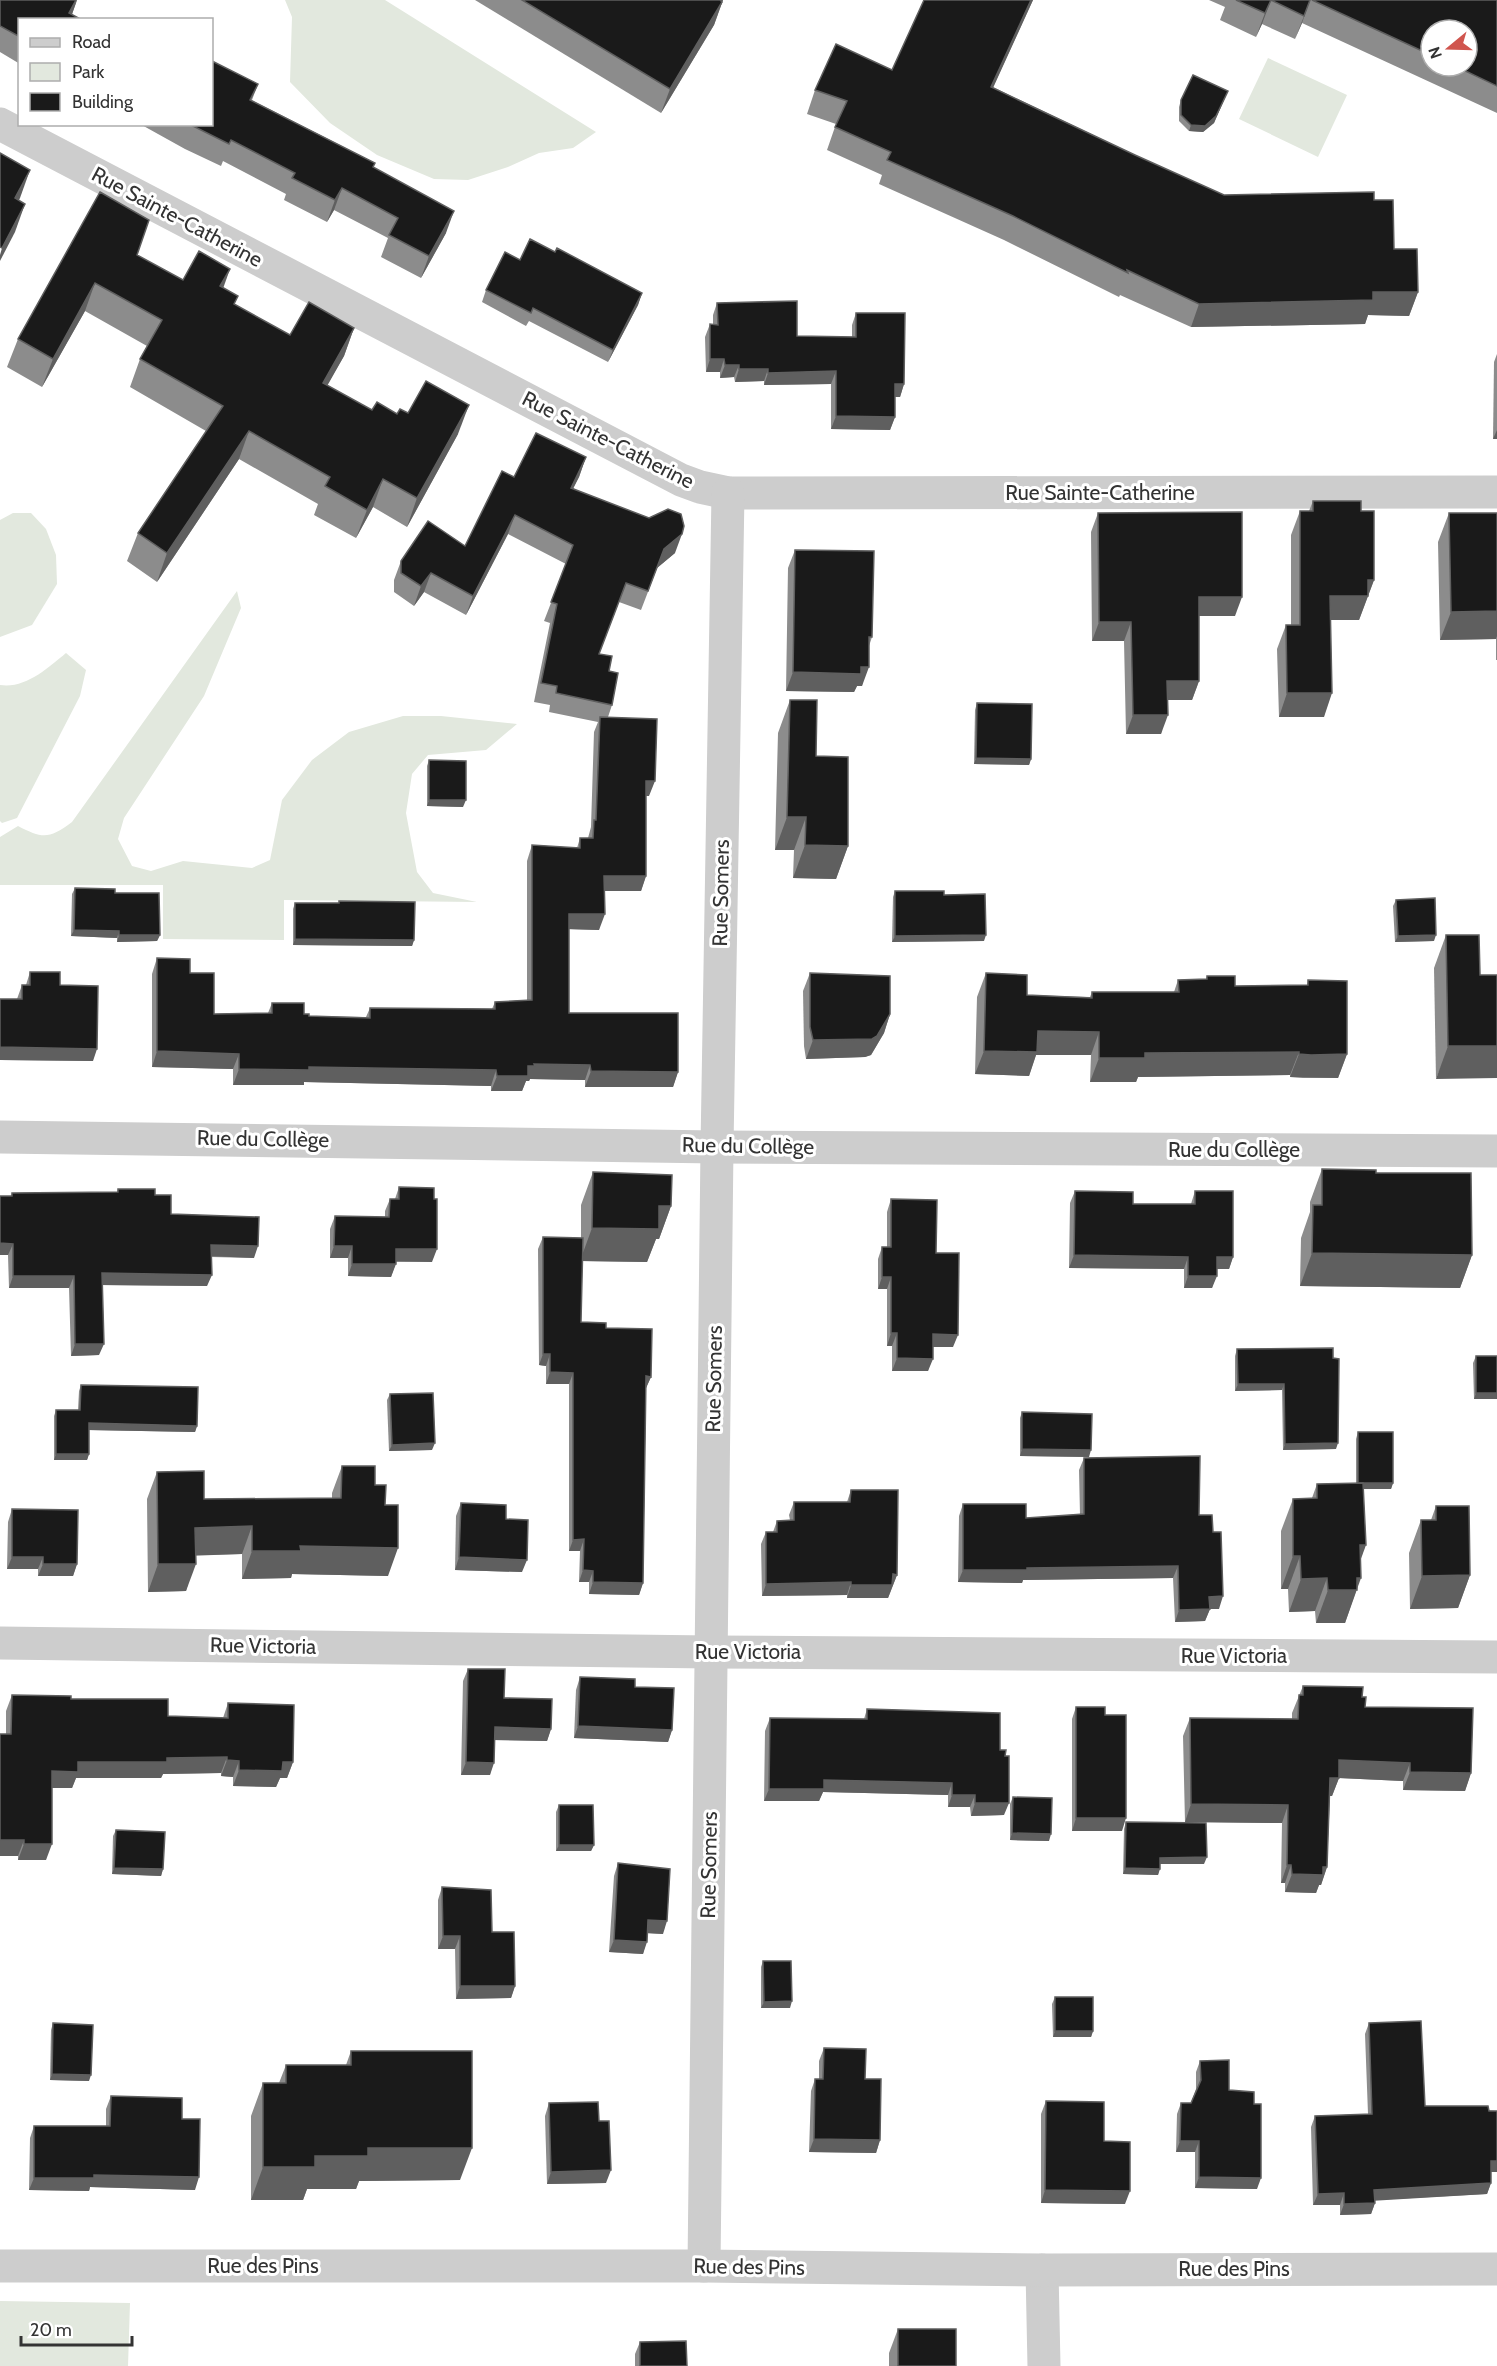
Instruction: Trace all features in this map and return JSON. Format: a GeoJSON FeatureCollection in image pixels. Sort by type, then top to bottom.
{"type":"FeatureCollection","features":[{"type":"Feature","properties":{"kind":"street","name":"Rue Sainte-Catherine"},"geometry":{"type":"LineString","coordinates":[[0,124],[681,480],[700,487],[728,493],[1497,492]]}},
{"type":"Feature","properties":{"kind":"street","name":"Rue Somers"},"geometry":{"type":"LineString","coordinates":[[704,2266],[717,1147],[728,493]]}},
{"type":"Feature","properties":{"kind":"street","name":"Rue du Collège"},"geometry":{"type":"LineString","coordinates":[[0,1137],[717,1147],[1497,1151]]}},
{"type":"Feature","properties":{"kind":"street","name":"Rue Victoria"},"geometry":{"type":"LineString","coordinates":[[0,1643],[711,1652],[1497,1657]]}},
{"type":"Feature","properties":{"kind":"street","name":"Rue des Pins"},"geometry":{"type":"LineString","coordinates":[[0,2266],[704,2266],[1042,2270],[1497,2269]]}},
{"type":"Feature","properties":{"kind":"street"},"geometry":{"type":"LineString","coordinates":[[1042,2270],[1044,2366]]}},
{"type":"Feature","properties":{"kind":"green space"},"geometry":{"type":"Polygon","coordinates":[[[285,0],[385,0],[596,132],[573,148],[539,153],[508,167],[468,180],[434,179],[377,155],[330,123],[290,82],[292,17],[285,0]]]}},
{"type":"Feature","properties":{"kind":"green space"},"geometry":{"type":"Polygon","coordinates":[[[1268,58],[1347,95],[1318,157],[1239,119],[1268,58]]]}},
{"type":"Feature","properties":{"kind":"green space"},"geometry":{"type":"Polygon","coordinates":[[[13,513],[31,513],[46,529],[56,555],[57,584],[32,625],[0,637],[0,520],[13,513]]]}},
{"type":"Feature","properties":{"kind":"green space"},"geometry":{"type":"Polygon","coordinates":[[[237,591],[241,608],[204,696],[124,818],[118,839],[132,866],[151,871],[183,861],[252,868],[270,860],[282,800],[312,760],[349,732],[403,716],[441,716],[517,724],[486,750],[428,755],[412,774],[406,813],[417,872],[433,893],[477,902],[284,900],[284,940],[163,939],[163,885],[0,885],[0,837],[18,826],[40,835],[51,834],[72,822],[237,591]]]}},
{"type":"Feature","properties":{"kind":"green space"},"geometry":{"type":"Polygon","coordinates":[[[66,653],[86,670],[80,696],[17,818],[2,823],[0,821],[0,685],[27,681],[66,653]]]}},
{"type":"Feature","properties":{"kind":"green space"},"geometry":{"type":"Polygon","coordinates":[[[0,2301],[130,2303],[128,2366],[0,2366],[0,2301]]]}},
{"type":"Feature","properties":{"kind":"building"},"geometry":{"type":"Polygon","coordinates":[[[0,0],[76,0],[69,13],[78,18],[18,18],[18,36],[0,26],[0,0]]]}},
{"type":"Feature","properties":{"kind":"building"},"geometry":{"type":"Polygon","coordinates":[[[522,0],[720,0],[722,2],[670,89],[522,0]]]}},
{"type":"Feature","properties":{"kind":"building"},"geometry":{"type":"Polygon","coordinates":[[[924,0],[1031,0],[991,87],[1224,195],[1374,192],[1374,200],[1393,200],[1394,249],[1417,249],[1418,292],[1373,292],[1373,300],[1199,304],[1127,270],[1128,273],[1013,216],[887,160],[891,152],[835,127],[847,101],[815,90],[836,44],[892,70],[924,0]]]}},
{"type":"Feature","properties":{"kind":"building"},"geometry":{"type":"Polygon","coordinates":[[[1236,0],[1271,0],[1265,13],[1236,0]]]}},
{"type":"Feature","properties":{"kind":"building"},"geometry":{"type":"Polygon","coordinates":[[[1271,0],[1310,0],[1304,16],[1271,0]]]}},
{"type":"Feature","properties":{"kind":"building"},"geometry":{"type":"Polygon","coordinates":[[[1312,0],[1497,0],[1497,86],[1479,77],[1479,18],[1419,18],[1419,49],[1312,0]]]}},
{"type":"Feature","properties":{"kind":"building"},"geometry":{"type":"Polygon","coordinates":[[[213,62],[258,84],[250,100],[375,163],[373,167],[454,211],[429,256],[389,235],[398,218],[342,188],[335,200],[292,178],[295,173],[231,140],[229,144],[193,126],[213,126],[213,62]]]}},
{"type":"Feature","properties":{"kind":"building"},"geometry":{"type":"Polygon","coordinates":[[[1193,75],[1228,91],[1216,116],[1205,126],[1191,125],[1181,115],[1181,100],[1193,75]]]}},
{"type":"Feature","properties":{"kind":"building"},"geometry":{"type":"Polygon","coordinates":[[[0,153],[30,170],[15,198],[25,204],[2,248],[0,247],[0,153]]]}},
{"type":"Feature","properties":{"kind":"building"},"geometry":{"type":"Polygon","coordinates":[[[100,192],[149,220],[137,255],[183,280],[199,251],[230,269],[220,286],[238,296],[234,304],[290,335],[309,302],[354,328],[323,383],[372,410],[377,402],[397,414],[400,409],[408,413],[426,381],[469,405],[417,498],[383,479],[367,510],[325,486],[330,477],[249,431],[167,553],[138,533],[223,406],[140,359],[162,320],[95,283],[53,359],[18,339],[100,192]]]}},
{"type":"Feature","properties":{"kind":"building"},"geometry":{"type":"Polygon","coordinates":[[[530,239],[555,252],[557,248],[642,293],[613,350],[533,308],[531,313],[486,290],[505,252],[520,260],[530,239]]]}},
{"type":"Feature","properties":{"kind":"building"},"geometry":{"type":"Polygon","coordinates":[[[797,301],[797,336],[856,337],[856,313],[905,313],[904,384],[895,384],[895,417],[836,416],[836,371],[768,373],[768,369],[739,369],[739,365],[725,365],[724,359],[710,359],[710,324],[718,325],[717,303],[797,301]]]}},
{"type":"Feature","properties":{"kind":"building"},"geometry":{"type":"Polygon","coordinates":[[[536,433],[586,457],[571,488],[649,518],[668,509],[681,514],[684,526],[682,534],[664,549],[648,591],[626,583],[599,654],[612,656],[609,671],[618,673],[612,705],[556,693],[557,686],[541,683],[557,604],[551,602],[573,545],[515,515],[473,596],[431,573],[421,586],[401,573],[401,561],[428,521],[465,546],[502,471],[514,477],[536,433]]]}},
{"type":"Feature","properties":{"kind":"building"},"geometry":{"type":"Polygon","coordinates":[[[1313,501],[1361,501],[1361,511],[1374,511],[1374,580],[1368,580],[1368,596],[1330,596],[1332,693],[1287,693],[1286,625],[1300,625],[1300,511],[1313,511],[1313,501]]]}},
{"type":"Feature","properties":{"kind":"building"},"geometry":{"type":"Polygon","coordinates":[[[1242,512],[1242,597],[1199,597],[1199,681],[1167,681],[1168,715],[1133,715],[1131,622],[1099,622],[1098,513],[1242,512]]]}},
{"type":"Feature","properties":{"kind":"building"},"geometry":{"type":"Polygon","coordinates":[[[1449,513],[1497,513],[1497,611],[1451,612],[1449,513]]]}},
{"type":"Feature","properties":{"kind":"building"},"geometry":{"type":"Polygon","coordinates":[[[795,550],[874,551],[869,667],[861,667],[861,674],[793,672],[795,550]]]}},
{"type":"Feature","properties":{"kind":"building"},"geometry":{"type":"Polygon","coordinates":[[[790,700],[817,700],[816,756],[848,757],[848,846],[805,845],[806,817],[787,817],[790,700]]]}},
{"type":"Feature","properties":{"kind":"building"},"geometry":{"type":"Polygon","coordinates":[[[977,703],[1032,704],[1031,759],[976,758],[977,703]]]}},
{"type":"Feature","properties":{"kind":"building"},"geometry":{"type":"Polygon","coordinates":[[[600,717],[657,719],[655,781],[646,781],[646,876],[604,876],[605,914],[569,914],[569,1013],[678,1013],[678,1072],[591,1071],[590,1065],[534,1064],[535,1066],[528,1066],[528,1076],[497,1076],[496,1070],[309,1067],[309,1070],[239,1069],[239,1054],[157,1051],[157,958],[190,959],[190,973],[214,973],[214,1014],[272,1013],[272,1003],[304,1003],[304,1014],[309,1014],[309,1016],[370,1018],[370,1008],[495,1009],[495,1002],[532,1000],[532,845],[580,848],[580,838],[593,838],[594,820],[596,820],[600,717]]]}},
{"type":"Feature","properties":{"kind":"building"},"geometry":{"type":"Polygon","coordinates":[[[429,760],[466,761],[466,800],[429,800],[429,760]]]}},
{"type":"Feature","properties":{"kind":"building"},"geometry":{"type":"Polygon","coordinates":[[[75,888],[115,889],[115,893],[159,893],[160,935],[119,935],[119,931],[74,930],[75,888]]]}},
{"type":"Feature","properties":{"kind":"building"},"geometry":{"type":"Polygon","coordinates":[[[895,891],[944,891],[944,895],[985,894],[986,935],[895,936],[895,891]]]}},
{"type":"Feature","properties":{"kind":"building"},"geometry":{"type":"Polygon","coordinates":[[[1435,898],[1436,935],[1398,936],[1396,900],[1435,898]]]}},
{"type":"Feature","properties":{"kind":"building"},"geometry":{"type":"Polygon","coordinates":[[[339,901],[415,902],[414,940],[295,939],[295,903],[339,903],[339,901]]]}},
{"type":"Feature","properties":{"kind":"building"},"geometry":{"type":"Polygon","coordinates":[[[1446,935],[1479,935],[1480,975],[1497,975],[1497,1046],[1448,1046],[1446,935]]]}},
{"type":"Feature","properties":{"kind":"building"},"geometry":{"type":"Polygon","coordinates":[[[30,972],[60,972],[60,985],[98,986],[97,1049],[0,1047],[0,999],[22,999],[22,985],[30,985],[30,972]]]}},
{"type":"Feature","properties":{"kind":"building"},"geometry":{"type":"Polygon","coordinates":[[[810,973],[890,976],[890,1014],[877,1036],[872,1039],[813,1040],[810,1027],[810,973]]]}},
{"type":"Feature","properties":{"kind":"building"},"geometry":{"type":"Polygon","coordinates":[[[986,973],[1027,975],[1027,995],[1092,998],[1092,992],[1179,992],[1178,980],[1207,979],[1207,976],[1235,976],[1235,986],[1308,985],[1308,980],[1347,981],[1347,1054],[1145,1053],[1145,1058],[1099,1058],[1099,1032],[1038,1031],[1037,1052],[984,1051],[986,973]]]}},
{"type":"Feature","properties":{"kind":"building"},"geometry":{"type":"Polygon","coordinates":[[[1322,1169],[1376,1170],[1376,1173],[1471,1173],[1472,1255],[1312,1253],[1313,1205],[1322,1205],[1322,1169]]]}},
{"type":"Feature","properties":{"kind":"building"},"geometry":{"type":"Polygon","coordinates":[[[593,1172],[672,1175],[671,1206],[659,1206],[659,1229],[592,1228],[593,1172]]]}},
{"type":"Feature","properties":{"kind":"building"},"geometry":{"type":"Polygon","coordinates":[[[399,1187],[434,1188],[434,1199],[437,1199],[437,1249],[396,1249],[396,1264],[352,1264],[352,1246],[334,1246],[335,1216],[389,1217],[390,1199],[399,1199],[399,1187]]]}},
{"type":"Feature","properties":{"kind":"building"},"geometry":{"type":"Polygon","coordinates":[[[118,1189],[155,1189],[155,1195],[171,1195],[171,1214],[259,1217],[258,1246],[211,1245],[212,1275],[102,1273],[104,1344],[75,1344],[74,1276],[13,1276],[13,1244],[0,1243],[0,1196],[12,1196],[12,1193],[118,1192],[118,1189]]]}},
{"type":"Feature","properties":{"kind":"building"},"geometry":{"type":"Polygon","coordinates":[[[1075,1191],[1133,1192],[1133,1204],[1195,1204],[1195,1191],[1233,1191],[1233,1257],[1217,1257],[1217,1276],[1188,1276],[1188,1257],[1074,1255],[1075,1191]]]}},
{"type":"Feature","properties":{"kind":"building"},"geometry":{"type":"Polygon","coordinates":[[[891,1199],[937,1200],[936,1253],[959,1253],[958,1335],[933,1334],[933,1359],[897,1358],[897,1333],[891,1333],[891,1277],[882,1277],[882,1247],[891,1247],[891,1199]]]}},
{"type":"Feature","properties":{"kind":"building"},"geometry":{"type":"Polygon","coordinates":[[[543,1237],[583,1238],[581,1322],[606,1323],[606,1328],[652,1329],[651,1377],[646,1376],[643,1583],[593,1582],[593,1571],[583,1570],[584,1539],[573,1540],[573,1373],[550,1372],[550,1354],[543,1354],[543,1237]]]}},
{"type":"Feature","properties":{"kind":"building"},"geometry":{"type":"Polygon","coordinates":[[[1333,1348],[1333,1358],[1339,1359],[1338,1443],[1285,1444],[1284,1384],[1238,1384],[1237,1349],[1333,1348]]]}},
{"type":"Feature","properties":{"kind":"building"},"geometry":{"type":"Polygon","coordinates":[[[1476,1356],[1497,1356],[1497,1393],[1476,1393],[1476,1356]]]}},
{"type":"Feature","properties":{"kind":"building"},"geometry":{"type":"Polygon","coordinates":[[[81,1385],[198,1387],[197,1426],[89,1423],[89,1454],[56,1454],[56,1410],[80,1410],[81,1385]]]}},
{"type":"Feature","properties":{"kind":"building"},"geometry":{"type":"Polygon","coordinates":[[[433,1393],[435,1443],[392,1445],[390,1394],[433,1393]]]}},
{"type":"Feature","properties":{"kind":"building"},"geometry":{"type":"Polygon","coordinates":[[[1022,1412],[1092,1414],[1091,1450],[1022,1449],[1022,1412]]]}},
{"type":"Feature","properties":{"kind":"building"},"geometry":{"type":"Polygon","coordinates":[[[1358,1432],[1393,1432],[1393,1483],[1358,1483],[1358,1432]]]}},
{"type":"Feature","properties":{"kind":"building"},"geometry":{"type":"Polygon","coordinates":[[[1200,1456],[1199,1515],[1212,1515],[1213,1532],[1221,1532],[1223,1596],[1209,1597],[1210,1609],[1179,1610],[1178,1566],[963,1570],[963,1504],[1026,1504],[1026,1518],[1084,1514],[1084,1458],[1200,1456]]]}},
{"type":"Feature","properties":{"kind":"building"},"geometry":{"type":"Polygon","coordinates":[[[342,1466],[375,1466],[375,1485],[386,1485],[385,1505],[398,1505],[398,1548],[300,1546],[301,1551],[252,1551],[252,1526],[195,1528],[196,1564],[158,1564],[157,1472],[204,1471],[204,1499],[341,1498],[342,1466]]]}},
{"type":"Feature","properties":{"kind":"building"},"geometry":{"type":"Polygon","coordinates":[[[1363,1483],[1366,1545],[1360,1545],[1361,1578],[1357,1578],[1357,1590],[1328,1590],[1327,1578],[1301,1579],[1300,1556],[1293,1556],[1293,1499],[1317,1498],[1317,1484],[1363,1483]]]}},
{"type":"Feature","properties":{"kind":"building"},"geometry":{"type":"Polygon","coordinates":[[[851,1490],[898,1490],[897,1575],[893,1574],[892,1585],[851,1585],[851,1582],[766,1584],[766,1532],[777,1532],[777,1521],[794,1520],[794,1502],[850,1502],[851,1490]]]}},
{"type":"Feature","properties":{"kind":"building"},"geometry":{"type":"Polygon","coordinates":[[[461,1503],[506,1505],[506,1519],[528,1520],[527,1560],[459,1557],[461,1503]]]}},
{"type":"Feature","properties":{"kind":"building"},"geometry":{"type":"Polygon","coordinates":[[[1436,1506],[1469,1506],[1470,1575],[1422,1576],[1421,1520],[1436,1520],[1436,1506]]]}},
{"type":"Feature","properties":{"kind":"building"},"geometry":{"type":"Polygon","coordinates":[[[12,1509],[78,1510],[77,1564],[43,1564],[43,1557],[12,1557],[12,1509]]]}},
{"type":"Feature","properties":{"kind":"building"},"geometry":{"type":"Polygon","coordinates":[[[468,1669],[505,1669],[504,1698],[552,1699],[551,1729],[495,1727],[494,1763],[466,1762],[468,1669]]]}},
{"type":"Feature","properties":{"kind":"building"},"geometry":{"type":"Polygon","coordinates":[[[580,1677],[635,1679],[635,1687],[674,1688],[672,1730],[578,1726],[580,1677]]]}},
{"type":"Feature","properties":{"kind":"building"},"geometry":{"type":"Polygon","coordinates":[[[1303,1686],[1363,1687],[1362,1697],[1366,1697],[1365,1707],[1473,1708],[1471,1773],[1410,1772],[1410,1763],[1339,1760],[1339,1778],[1330,1778],[1327,1867],[1323,1867],[1323,1875],[1292,1874],[1291,1865],[1287,1865],[1288,1805],[1191,1804],[1190,1718],[1298,1719],[1299,1695],[1303,1695],[1303,1686]]]}},
{"type":"Feature","properties":{"kind":"building"},"geometry":{"type":"Polygon","coordinates":[[[12,1695],[71,1696],[71,1699],[168,1699],[168,1716],[228,1718],[228,1703],[294,1705],[293,1762],[283,1762],[282,1771],[239,1770],[239,1761],[227,1760],[227,1757],[167,1758],[167,1762],[78,1762],[78,1772],[52,1771],[52,1844],[24,1844],[24,1840],[0,1840],[0,1734],[11,1734],[12,1695]]]}},
{"type":"Feature","properties":{"kind":"building"},"geometry":{"type":"Polygon","coordinates":[[[1076,1707],[1105,1707],[1105,1715],[1126,1715],[1126,1818],[1076,1818],[1076,1707]]]}},
{"type":"Feature","properties":{"kind":"building"},"geometry":{"type":"Polygon","coordinates":[[[867,1709],[1000,1713],[1000,1750],[1006,1750],[1005,1756],[1009,1756],[1009,1803],[975,1803],[975,1795],[952,1795],[952,1783],[824,1780],[824,1789],[769,1789],[770,1718],[867,1719],[867,1709]]]}},
{"type":"Feature","properties":{"kind":"building"},"geometry":{"type":"Polygon","coordinates":[[[1013,1797],[1052,1798],[1051,1834],[1012,1833],[1013,1797]]]}},
{"type":"Feature","properties":{"kind":"building"},"geometry":{"type":"Polygon","coordinates":[[[559,1805],[593,1805],[594,1845],[559,1845],[559,1805]]]}},
{"type":"Feature","properties":{"kind":"building"},"geometry":{"type":"Polygon","coordinates":[[[1126,1822],[1206,1823],[1207,1857],[1160,1858],[1160,1869],[1125,1868],[1126,1822]]]}},
{"type":"Feature","properties":{"kind":"building"},"geometry":{"type":"Polygon","coordinates":[[[116,1830],[165,1832],[163,1869],[114,1868],[116,1830]]]}},
{"type":"Feature","properties":{"kind":"building"},"geometry":{"type":"Polygon","coordinates":[[[618,1863],[670,1869],[667,1921],[648,1920],[647,1942],[614,1940],[618,1863]]]}},
{"type":"Feature","properties":{"kind":"building"},"geometry":{"type":"Polygon","coordinates":[[[442,1887],[491,1890],[492,1932],[514,1932],[515,1986],[460,1986],[460,1936],[443,1936],[442,1887]]]}},
{"type":"Feature","properties":{"kind":"building"},"geometry":{"type":"Polygon","coordinates":[[[763,1961],[791,1961],[792,2001],[764,2002],[763,1961]]]}},
{"type":"Feature","properties":{"kind":"building"},"geometry":{"type":"Polygon","coordinates":[[[1055,1997],[1093,1997],[1093,2031],[1055,2031],[1055,1997]]]}},
{"type":"Feature","properties":{"kind":"building"},"geometry":{"type":"Polygon","coordinates":[[[1421,2021],[1425,2106],[1488,2106],[1489,2111],[1497,2111],[1497,2161],[1491,2161],[1491,2183],[1374,2190],[1375,2203],[1344,2204],[1344,2193],[1318,2194],[1315,2116],[1372,2114],[1369,2023],[1421,2021]]]}},
{"type":"Feature","properties":{"kind":"building"},"geometry":{"type":"Polygon","coordinates":[[[53,2023],[93,2025],[91,2075],[52,2074],[53,2023]]]}},
{"type":"Feature","properties":{"kind":"building"},"geometry":{"type":"Polygon","coordinates":[[[824,2048],[866,2049],[865,2079],[881,2079],[880,2140],[814,2139],[815,2079],[823,2079],[824,2048]]]}},
{"type":"Feature","properties":{"kind":"building"},"geometry":{"type":"Polygon","coordinates":[[[351,2051],[472,2051],[472,2148],[368,2148],[368,2156],[315,2156],[315,2167],[263,2167],[263,2083],[286,2083],[286,2065],[351,2065],[351,2051]]]}},
{"type":"Feature","properties":{"kind":"building"},"geometry":{"type":"Polygon","coordinates":[[[1229,2060],[1229,2090],[1254,2092],[1254,2104],[1261,2104],[1261,2178],[1199,2177],[1199,2141],[1180,2141],[1181,2103],[1191,2103],[1201,2080],[1200,2061],[1229,2060]]]}},
{"type":"Feature","properties":{"kind":"building"},"geometry":{"type":"Polygon","coordinates":[[[111,2096],[182,2098],[182,2119],[200,2119],[199,2177],[94,2175],[94,2178],[34,2178],[34,2126],[110,2126],[111,2096]]]}},
{"type":"Feature","properties":{"kind":"building"},"geometry":{"type":"Polygon","coordinates":[[[1046,2101],[1104,2102],[1104,2141],[1130,2142],[1130,2191],[1045,2190],[1046,2101]]]}},
{"type":"Feature","properties":{"kind":"building"},"geometry":{"type":"Polygon","coordinates":[[[598,2102],[599,2121],[609,2121],[611,2170],[551,2172],[549,2103],[598,2102]]]}},
{"type":"Feature","properties":{"kind":"building"},"geometry":{"type":"Polygon","coordinates":[[[898,2329],[956,2329],[956,2366],[898,2366],[898,2329]]]}},
{"type":"Feature","properties":{"kind":"building"},"geometry":{"type":"Polygon","coordinates":[[[686,2341],[687,2366],[640,2366],[640,2342],[686,2341]]]}}]}
